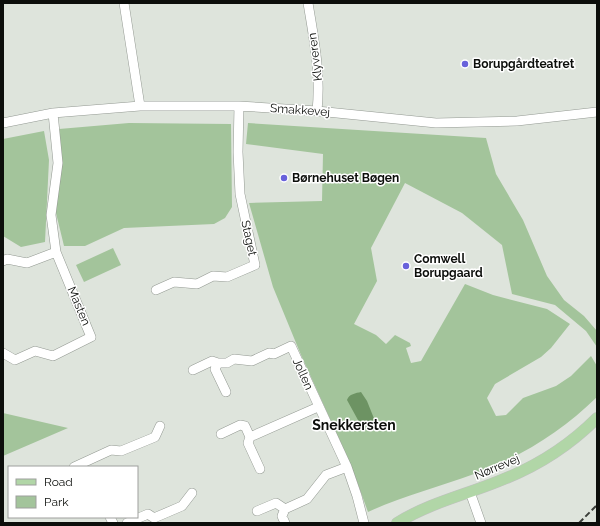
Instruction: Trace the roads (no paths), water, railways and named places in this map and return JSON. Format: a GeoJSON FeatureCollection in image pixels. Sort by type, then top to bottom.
{"type":"FeatureCollection","features":[{"type":"Feature","properties":{"kind":"main road","name":"Nørrevej"},"geometry":{"type":"LineString","coordinates":[[397,523],[426,508],[500,481],[549,456],[572,441],[597,418]]}},
{"type":"Feature","properties":{"kind":"street"},"geometry":{"type":"LineString","coordinates":[[124,3],[140,106]]}},
{"type":"Feature","properties":{"kind":"street","name":"Klyveren"},"geometry":{"type":"LineString","coordinates":[[308,3],[318,71],[319,86],[317,111]]}},
{"type":"Feature","properties":{"kind":"street","name":"Smakkevej"},"geometry":{"type":"LineString","coordinates":[[3,123],[53,113],[140,106],[239,106],[317,111],[436,123],[517,121],[597,112]]}},
{"type":"Feature","properties":{"kind":"street","name":"Staget"},"geometry":{"type":"LineString","coordinates":[[156,290],[174,282],[197,284],[213,276],[227,277],[255,265],[240,194],[238,152],[239,106]]}},
{"type":"Feature","properties":{"kind":"street","name":"Masten"},"geometry":{"type":"LineString","coordinates":[[3,353],[15,360],[35,351],[53,356],[91,337],[56,252],[51,215],[58,163],[53,113]]}},
{"type":"Feature","properties":{"kind":"street"},"geometry":{"type":"LineString","coordinates":[[3,261],[7,259],[27,263],[56,252]]}},
{"type":"Feature","properties":{"kind":"street","name":"Jollen"},"geometry":{"type":"LineString","coordinates":[[193,370],[212,361],[218,363],[227,363],[234,359],[252,361],[269,352],[274,354],[291,346],[347,468],[357,496],[364,523]]}},
{"type":"Feature","properties":{"kind":"street"},"geometry":{"type":"LineString","coordinates":[[218,363],[215,369],[226,392]]}},
{"type":"Feature","properties":{"kind":"street"},"geometry":{"type":"LineString","coordinates":[[250,437],[318,407]]}},
{"type":"Feature","properties":{"kind":"street"},"geometry":{"type":"LineString","coordinates":[[221,434],[240,425],[245,426],[250,437],[248,443],[260,469]]}},
{"type":"Feature","properties":{"kind":"street"},"geometry":{"type":"LineString","coordinates":[[80,466],[111,450],[121,451],[155,437],[160,426]]}},
{"type":"Feature","properties":{"kind":"street"},"geometry":{"type":"LineString","coordinates":[[285,523],[282,516],[285,509],[307,499],[326,475],[347,468]]}},
{"type":"Feature","properties":{"kind":"street"},"geometry":{"type":"LineString","coordinates":[[470,492],[482,523]]}},
{"type":"Feature","properties":{"kind":"street"},"geometry":{"type":"LineString","coordinates":[[127,523],[148,514],[154,518],[182,506],[192,493]]}},
{"type":"Feature","properties":{"kind":"street"},"geometry":{"type":"LineString","coordinates":[[257,511],[276,503],[285,509]]}},
{"type":"Feature","properties":{"kind":"railway"},"geometry":{"type":"LineString","coordinates":[[579,523],[597,505]]}},
{"type":"Feature","properties":{"kind":"place","name":"Borupgårdteatret"},"geometry":{"type":"Point","coordinates":[465,64]}},
{"type":"Feature","properties":{"kind":"place","name":"Børnehuset Bøgen"},"geometry":{"type":"Point","coordinates":[284,178]}},
{"type":"Feature","properties":{"kind":"place","name":"Comwell Borupgaard"},"geometry":{"type":"Point","coordinates":[406,266]}},
{"type":"Feature","properties":{"kind":"district","name":"Snekkersten"},"geometry":{"type":"Point","coordinates":[354,425]}}]}
